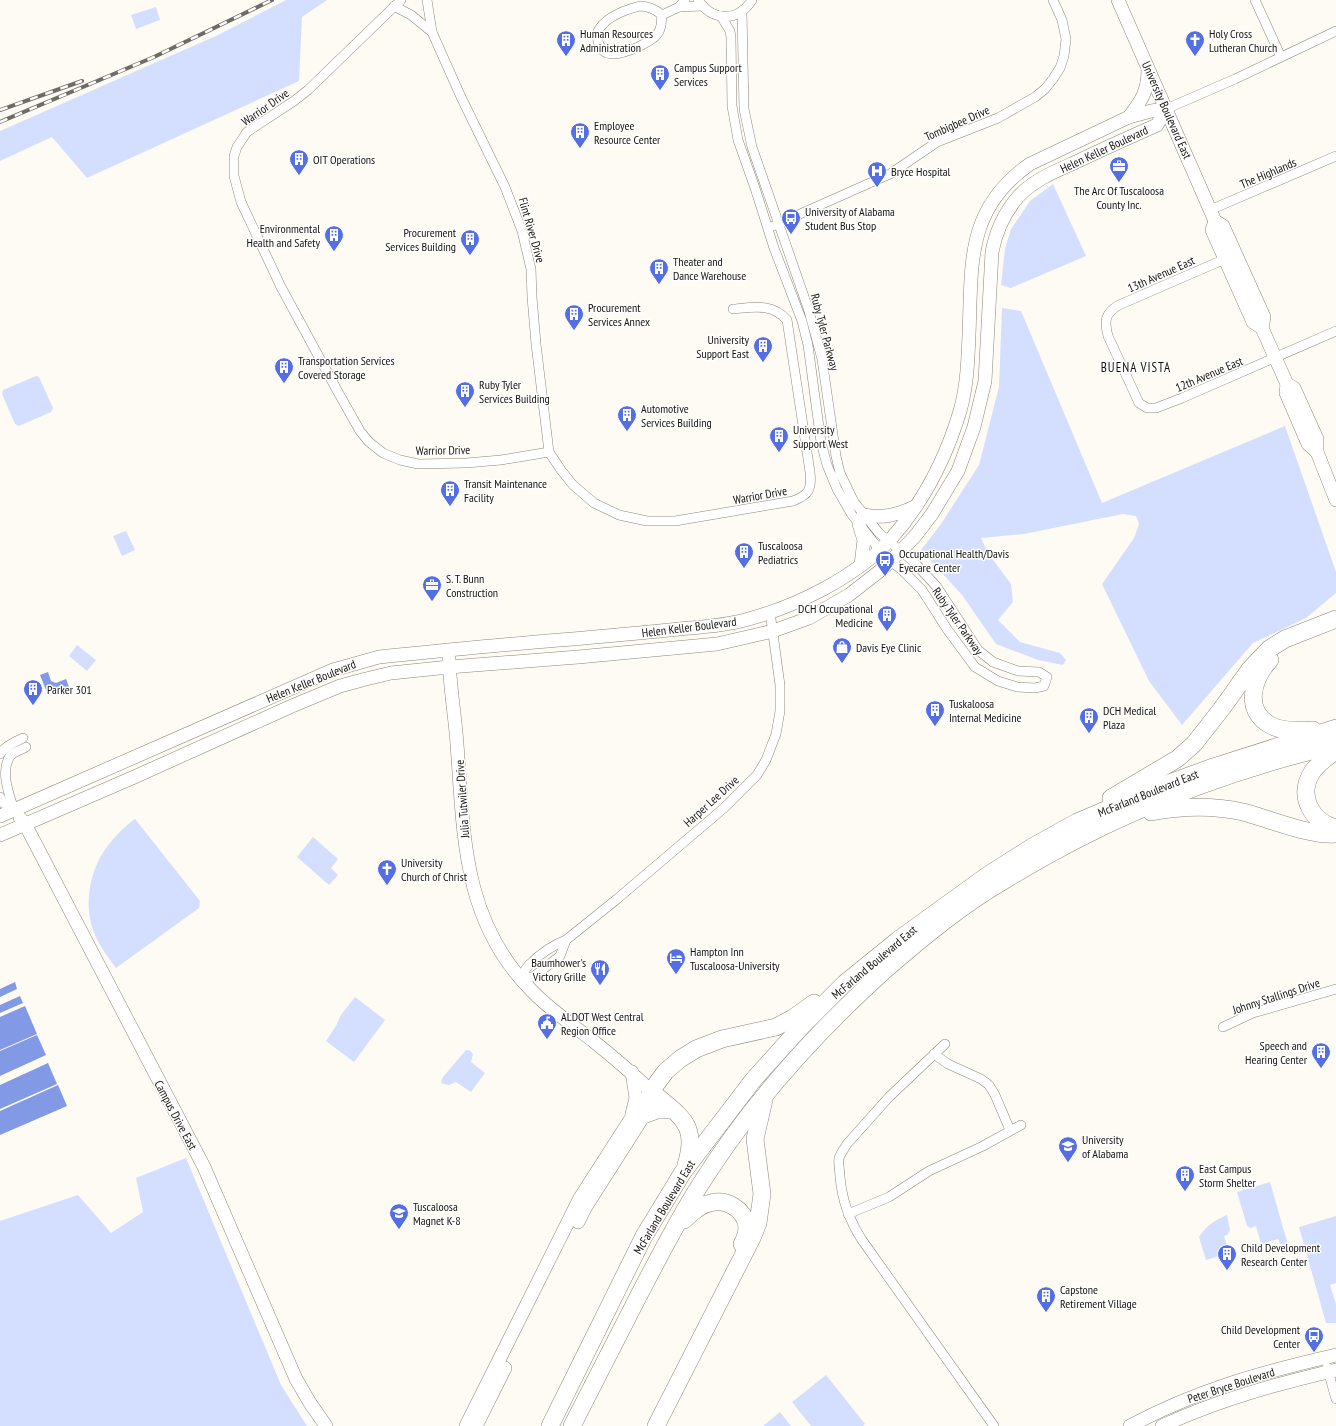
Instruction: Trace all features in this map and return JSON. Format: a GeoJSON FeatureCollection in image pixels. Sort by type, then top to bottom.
{"type":"FeatureCollection","features":[{"type":"Feature","properties":{"kind":"highway"},"geometry":{"type":"LineString","coordinates":[[1077,822],[1107,800],[1156,772],[1183,754],[1194,744],[1209,726],[1250,669],[1269,649],[1285,639],[1336,619]]}},
{"type":"Feature","properties":{"kind":"highway"},"geometry":{"type":"LineString","coordinates":[[1335,734],[1277,728],[1271,725],[1258,713],[1254,703],[1253,692],[1256,681],[1263,669],[1277,653],[1289,645],[1336,627]]}},
{"type":"Feature","properties":{"kind":"highway","name":"McFarland Boulevard East"},"geometry":{"type":"LineString","coordinates":[[550,1426],[644,1236],[683,1172],[754,1079],[801,1027],[845,983],[898,940],[988,875],[1077,822],[1164,785],[1214,767],[1335,734]]}},
{"type":"Feature","properties":{"kind":"highway","name":"McFarland Boulevard East"},"geometry":{"type":"LineString","coordinates":[[572,1426],[674,1230],[700,1185],[732,1138],[766,1093],[832,1020],[859,994],[918,942],[956,913],[1003,881],[1062,846],[1124,817],[1335,734]]}},
{"type":"Feature","properties":{"kind":"highway"},"geometry":{"type":"LineString","coordinates":[[1336,751],[1314,770],[1308,781],[1306,793],[1308,805],[1314,816],[1324,824],[1336,828]]}},
{"type":"Feature","properties":{"kind":"highway"},"geometry":{"type":"LineString","coordinates":[[1124,817],[1168,809],[1216,807],[1243,812],[1306,831],[1336,834]]}},
{"type":"Feature","properties":{"kind":"highway"},"geometry":{"type":"LineString","coordinates":[[683,1172],[689,1154],[691,1137],[688,1127],[683,1119],[651,1092],[666,1071],[680,1059],[696,1049],[722,1040],[776,1027],[793,1018],[845,983]]}},
{"type":"Feature","properties":{"kind":"highway"},"geometry":{"type":"LineString","coordinates":[[656,1426],[758,1223],[762,1194],[756,1139],[766,1093]]}},
{"type":"Feature","properties":{"kind":"highway"},"geometry":{"type":"LineString","coordinates":[[646,1114],[657,1110],[673,1110]]}},
{"type":"Feature","properties":{"kind":"highway"},"geometry":{"type":"LineString","coordinates":[[649,1426],[745,1238],[747,1227],[744,1217],[737,1208],[720,1201],[702,1205],[674,1230]]}},
{"type":"Feature","properties":{"kind":"street","name":"Flint River Drive"},"geometry":{"type":"LineString","coordinates":[[426,0],[432,32],[461,97],[505,187],[524,237],[531,269],[536,344],[549,452]]}},
{"type":"Feature","properties":{"kind":"street"},"geometry":{"type":"LineString","coordinates":[[662,15],[682,4],[701,3],[711,13],[721,16],[735,15],[742,12],[752,0]]}},
{"type":"Feature","properties":{"kind":"street","name":"Tombigbee Drive"},"geometry":{"type":"LineString","coordinates":[[768,228],[890,174],[936,142],[998,118],[1036,97],[1053,79],[1060,68],[1064,56],[1066,39],[1062,20],[1053,0]]}},
{"type":"Feature","properties":{"kind":"street","name":"University Boulevard East"},"geometry":{"type":"LineString","coordinates":[[1118,0],[1212,216],[1212,230],[1253,322],[1262,328],[1287,384],[1286,393],[1290,403],[1308,444],[1317,452],[1336,500]]}},
{"type":"Feature","properties":{"kind":"street"},"geometry":{"type":"LineString","coordinates":[[1255,0],[1280,57]]}},
{"type":"Feature","properties":{"kind":"street","name":"Flint River Drive"},"geometry":{"type":"LineString","coordinates":[[397,3],[432,32]]}},
{"type":"Feature","properties":{"kind":"street","name":"Warrior Drive"},"geometry":{"type":"LineString","coordinates":[[397,3],[308,90],[247,132],[236,147],[234,156],[234,176],[238,194],[259,242],[294,312],[349,412],[369,442],[391,457],[418,464],[466,463],[502,460],[549,452],[561,470],[579,491],[594,502],[628,518],[656,522],[675,521],[758,508],[802,498],[809,491],[811,482],[787,320],[781,313],[771,308],[757,307],[733,309]]}},
{"type":"Feature","properties":{"kind":"street"},"geometry":{"type":"LineString","coordinates":[[640,6],[646,6],[654,9],[662,15],[661,26],[658,33],[648,42],[618,54],[606,52],[599,44],[597,33],[599,28],[610,18],[640,6]]}},
{"type":"Feature","properties":{"kind":"street","name":"Ruby Tyler Parkway"},"geometry":{"type":"LineString","coordinates":[[742,12],[744,109],[752,147],[809,312],[822,359],[836,456],[847,487],[861,519]]}},
{"type":"Feature","properties":{"kind":"street","name":"Ruby Tyler Parkway"},"geometry":{"type":"LineString","coordinates":[[721,16],[730,31],[731,37],[732,106],[738,140],[802,321],[808,345],[821,442],[827,465],[846,505],[861,519],[884,545],[890,561],[909,576],[922,590],[975,667],[998,681],[1026,688],[1044,686],[1047,677],[1039,672],[1018,671],[993,662],[978,650],[937,587],[913,561],[901,551],[884,545]]}},
{"type":"Feature","properties":{"kind":"street"},"geometry":{"type":"LineString","coordinates":[[1166,109],[1336,32]]}},
{"type":"Feature","properties":{"kind":"street"},"geometry":{"type":"LineString","coordinates":[[1129,117],[1142,101],[1148,81],[1148,67]]}},
{"type":"Feature","properties":{"kind":"street","name":"Helen Keller Boulevard"},"geometry":{"type":"LineString","coordinates":[[0,816],[333,670],[378,657],[604,637],[718,625],[743,620],[770,612],[795,603],[819,591],[860,565],[884,545],[916,506],[946,453],[961,409],[968,363],[973,250],[976,236],[985,213],[998,192],[1017,173],[1030,164],[1129,117],[1151,111],[1166,109]]}},
{"type":"Feature","properties":{"kind":"street","name":"Helen Keller Boulevard"},"geometry":{"type":"LineString","coordinates":[[0,835],[340,686],[391,673],[717,644],[773,631],[809,618],[849,595],[872,578],[901,551],[932,514],[958,471],[974,427],[985,381],[992,252],[995,237],[1004,217],[1019,196],[1032,185],[1058,170],[1157,125],[1166,109]]}},
{"type":"Feature","properties":{"kind":"street","name":"The Highlands"},"geometry":{"type":"LineString","coordinates":[[1212,216],[1336,156]]}},
{"type":"Feature","properties":{"kind":"street","name":"University Boulevard East"},"geometry":{"type":"LineString","coordinates":[[1212,216],[1224,226],[1264,317],[1262,328]]}},
{"type":"Feature","properties":{"kind":"street","name":"13th Avenue East"},"geometry":{"type":"LineString","coordinates":[[1150,408],[1147,408],[1139,403],[1108,336],[1106,318],[1111,310],[1119,306],[1225,259]]}},
{"type":"Feature","properties":{"kind":"street","name":"12th Avenue East"},"geometry":{"type":"LineString","coordinates":[[1150,408],[1156,408],[1182,398],[1336,331]]}},
{"type":"Feature","properties":{"kind":"street"},"geometry":{"type":"LineString","coordinates":[[860,565],[864,540],[861,519],[872,516],[890,516],[916,506]]}},
{"type":"Feature","properties":{"kind":"street"},"geometry":{"type":"LineString","coordinates":[[926,597],[937,587]]}},
{"type":"Feature","properties":{"kind":"street","name":"Harper Lee Drive"},"geometry":{"type":"LineString","coordinates":[[520,978],[535,959],[557,944],[566,940],[617,899],[724,808],[757,774],[766,760],[776,734],[780,711],[780,685],[770,612]]}},
{"type":"Feature","properties":{"kind":"street"},"geometry":{"type":"LineString","coordinates":[[964,652],[974,644]]}},
{"type":"Feature","properties":{"kind":"street","name":"Julia Tutwiler Drive"},"geometry":{"type":"LineString","coordinates":[[448,650],[466,850],[470,877],[479,907],[491,934],[504,957],[520,978],[552,1009],[632,1072],[651,1092]]}},
{"type":"Feature","properties":{"kind":"street"},"geometry":{"type":"LineString","coordinates":[[0,754],[13,743],[23,738]]}},
{"type":"Feature","properties":{"kind":"street"},"geometry":{"type":"LineString","coordinates":[[14,810],[5,782],[4,773],[6,764],[11,756],[26,747]]}},
{"type":"Feature","properties":{"kind":"street"},"geometry":{"type":"LineString","coordinates":[[0,797],[3,803],[14,810]]}},
{"type":"Feature","properties":{"kind":"street","name":"Campus Drive East"},"geometry":{"type":"LineString","coordinates":[[14,810],[25,824],[204,1167],[296,1379],[326,1426]]}},
{"type":"Feature","properties":{"kind":"street","name":"Harper Lee Drive"},"geometry":{"type":"LineString","coordinates":[[520,978],[533,977],[560,956],[566,940]]}},
{"type":"Feature","properties":{"kind":"street","name":"Johnny Stallings Drive"},"geometry":{"type":"LineString","coordinates":[[1223,1026],[1253,1013],[1336,989]]}},
{"type":"Feature","properties":{"kind":"street"},"geometry":{"type":"LineString","coordinates":[[945,1044],[889,1097],[854,1136],[842,1152],[839,1159],[841,1186],[844,1202],[854,1228],[994,1426]]}},
{"type":"Feature","properties":{"kind":"street"},"geometry":{"type":"LineString","coordinates":[[934,1054],[948,1064],[981,1079],[989,1085],[996,1095],[1010,1130]]}},
{"type":"Feature","properties":{"kind":"street"},"geometry":{"type":"LineString","coordinates":[[630,1120],[635,1107],[636,1098],[632,1072],[648,1076],[666,1071]]}},
{"type":"Feature","properties":{"kind":"street"},"geometry":{"type":"LineString","coordinates":[[476,1426],[585,1208],[646,1114],[653,1099],[651,1092]]}},
{"type":"Feature","properties":{"kind":"street"},"geometry":{"type":"LineString","coordinates":[[466,1426],[580,1198],[630,1120],[651,1092]]}},
{"type":"Feature","properties":{"kind":"street"},"geometry":{"type":"LineString","coordinates":[[848,1214],[889,1197],[929,1171],[977,1149],[1020,1125]]}},
{"type":"Feature","properties":{"kind":"street"},"geometry":{"type":"LineString","coordinates":[[1330,1356],[1336,1399]]}},
{"type":"Feature","properties":{"kind":"street","name":"Peter Bryce Boulevard"},"geometry":{"type":"LineString","coordinates":[[1130,1426],[1171,1406],[1214,1388],[1256,1375],[1330,1356]]}},
{"type":"Feature","properties":{"kind":"street","name":"Peter Bryce Boulevard"},"geometry":{"type":"LineString","coordinates":[[1162,1426],[1207,1407],[1242,1395],[1332,1371]]}},
{"type":"Feature","properties":{"kind":"shaded area"},"geometry":{"type":"Polygon","coordinates":[[[286,0],[327,0],[302,17],[299,81],[87,178],[52,137],[0,161],[0,131],[218,35],[286,0]]]}},
{"type":"Feature","properties":{"kind":"shaded area"},"geometry":{"type":"Polygon","coordinates":[[[156,7],[160,20],[136,29],[131,15],[156,7]]]}},
{"type":"Feature","properties":{"kind":"shaded area"},"geometry":{"type":"Polygon","coordinates":[[[1053,184],[1086,256],[1011,288],[1001,285],[1005,249],[1011,229],[1030,201],[1053,184]]]}},
{"type":"Feature","properties":{"kind":"shaded area"},"geometry":{"type":"Polygon","coordinates":[[[1002,308],[1021,311],[1102,503],[1285,426],[1336,572],[1336,593],[1306,618],[1253,643],[1182,725],[1149,681],[1102,584],[1134,538],[1139,524],[1136,516],[1123,514],[1024,534],[981,538],[988,553],[1011,584],[1013,602],[998,620],[1020,642],[1060,653],[1066,660],[1063,665],[1038,660],[996,644],[962,595],[921,550],[941,524],[979,465],[999,387],[1002,308]]]}},
{"type":"Feature","properties":{"kind":"shaded area"},"geometry":{"type":"Polygon","coordinates":[[[36,376],[39,377],[53,408],[51,412],[19,426],[15,424],[2,394],[3,390],[36,376]]]}},
{"type":"Feature","properties":{"kind":"shaded area"},"geometry":{"type":"Polygon","coordinates":[[[126,531],[135,550],[122,556],[113,536],[126,531]]]}},
{"type":"Feature","properties":{"kind":"shaded area"},"geometry":{"type":"Polygon","coordinates":[[[77,645],[96,660],[87,671],[69,656],[77,645]]]}},
{"type":"Feature","properties":{"kind":"shaded area"},"geometry":{"type":"Polygon","coordinates":[[[135,819],[200,901],[199,908],[116,968],[99,944],[91,924],[89,913],[90,890],[92,878],[101,856],[116,835],[135,819]]]}},
{"type":"Feature","properties":{"kind":"shaded area"},"geometry":{"type":"Polygon","coordinates":[[[313,837],[338,859],[331,868],[338,875],[329,885],[297,857],[313,837]]]}},
{"type":"Feature","properties":{"kind":"shaded area"},"geometry":{"type":"Polygon","coordinates":[[[355,997],[385,1020],[354,1062],[326,1041],[341,1015],[355,997]]]}},
{"type":"Feature","properties":{"kind":"shaded area"},"geometry":{"type":"Polygon","coordinates":[[[466,1050],[469,1050],[473,1054],[471,1062],[485,1073],[471,1092],[456,1082],[449,1085],[441,1082],[443,1077],[466,1050]]]}},
{"type":"Feature","properties":{"kind":"shaded area"},"geometry":{"type":"Polygon","coordinates":[[[186,1158],[281,1385],[307,1426],[0,1426],[0,1221],[78,1195],[111,1233],[143,1212],[136,1178],[186,1158]]]}},
{"type":"Feature","properties":{"kind":"shaded area"},"geometry":{"type":"Polygon","coordinates":[[[1270,1182],[1288,1245],[1283,1246],[1280,1244],[1278,1239],[1261,1244],[1256,1226],[1251,1228],[1247,1226],[1237,1192],[1270,1182]]]}},
{"type":"Feature","properties":{"kind":"shaded area"},"geometry":{"type":"Polygon","coordinates":[[[1227,1215],[1230,1230],[1228,1234],[1224,1236],[1229,1253],[1206,1260],[1199,1237],[1211,1224],[1227,1215]]]}},
{"type":"Feature","properties":{"kind":"shaded area"},"geometry":{"type":"Polygon","coordinates":[[[1336,1216],[1336,1283],[1330,1285],[1336,1304],[1336,1323],[1326,1323],[1299,1227],[1336,1216]]]}},
{"type":"Feature","properties":{"kind":"shaded area"},"geometry":{"type":"Polygon","coordinates":[[[826,1375],[865,1424],[863,1426],[811,1426],[792,1402],[826,1375]]]}},
{"type":"Feature","properties":{"kind":"shaded area"},"geometry":{"type":"Polygon","coordinates":[[[780,1412],[791,1426],[763,1426],[780,1412]]]}},
{"type":"Feature","properties":{"kind":"water"},"geometry":{"type":"Polygon","coordinates":[[[48,672],[51,681],[56,683],[66,679],[69,687],[54,694],[51,690],[46,690],[40,675],[48,672]]]}},
{"type":"Feature","properties":{"kind":"water"},"geometry":{"type":"Polygon","coordinates":[[[15,982],[17,989],[0,997],[0,989],[15,982]]]}},
{"type":"Feature","properties":{"kind":"water"},"geometry":{"type":"Polygon","coordinates":[[[20,996],[23,1003],[0,1013],[0,1005],[20,996]]]}},
{"type":"Feature","properties":{"kind":"water"},"geometry":{"type":"Polygon","coordinates":[[[25,1006],[37,1034],[0,1050],[0,1017],[25,1006]]]}},
{"type":"Feature","properties":{"kind":"water"},"geometry":{"type":"Polygon","coordinates":[[[37,1035],[46,1055],[0,1076],[0,1051],[37,1035]]]}},
{"type":"Feature","properties":{"kind":"water"},"geometry":{"type":"Polygon","coordinates":[[[48,1063],[57,1084],[0,1109],[0,1085],[48,1063]]]}},
{"type":"Feature","properties":{"kind":"water"},"geometry":{"type":"Polygon","coordinates":[[[58,1085],[67,1106],[0,1135],[0,1111],[58,1085]]]}},
{"type":"Feature","properties":{"kind":"railway"},"geometry":{"type":"LineString","coordinates":[[0,122],[154,57],[272,0]]}},
{"type":"Feature","properties":{"kind":"railway"},"geometry":{"type":"LineString","coordinates":[[0,110],[82,81]]}},
{"type":"Feature","properties":{"kind":"place","name":"Human Resources Administration"},"geometry":{"type":"Point","coordinates":[566,57]}},
{"type":"Feature","properties":{"kind":"place","name":"Holy Cross Lutheran Church"},"geometry":{"type":"Point","coordinates":[1195,57]}},
{"type":"Feature","properties":{"kind":"place","name":"Campus Support Services"},"geometry":{"type":"Point","coordinates":[660,91]}},
{"type":"Feature","properties":{"kind":"place","name":"Employee Resource Center"},"geometry":{"type":"Point","coordinates":[580,149]}},
{"type":"Feature","properties":{"kind":"place","name":"OIT Operations"},"geometry":{"type":"Point","coordinates":[299,176]}},
{"type":"Feature","properties":{"kind":"place","name":"The Arc Of Tuscaloosa County Inc."},"geometry":{"type":"Point","coordinates":[1119,183]}},
{"type":"Feature","properties":{"kind":"place","name":"Bryce Hospital"},"geometry":{"type":"Point","coordinates":[877,188]}},
{"type":"Feature","properties":{"kind":"place","name":"University of Alabama Student Bus Stop"},"geometry":{"type":"Point","coordinates":[791,235]}},
{"type":"Feature","properties":{"kind":"place","name":"Environmental Health and Safety"},"geometry":{"type":"Point","coordinates":[334,252]}},
{"type":"Feature","properties":{"kind":"place","name":"Procurement Services Building"},"geometry":{"type":"Point","coordinates":[470,256]}},
{"type":"Feature","properties":{"kind":"place","name":"Theater and Dance Warehouse"},"geometry":{"type":"Point","coordinates":[659,285]}},
{"type":"Feature","properties":{"kind":"place","name":"Procurement Services Annex"},"geometry":{"type":"Point","coordinates":[574,331]}},
{"type":"Feature","properties":{"kind":"place","name":"University Support East"},"geometry":{"type":"Point","coordinates":[763,363]}},
{"type":"Feature","properties":{"kind":"place","name":"Transportation Services Covered Storage"},"geometry":{"type":"Point","coordinates":[284,384]}},
{"type":"Feature","properties":{"kind":"place","name":"Ruby Tyler Services Building"},"geometry":{"type":"Point","coordinates":[465,408]}},
{"type":"Feature","properties":{"kind":"place","name":"Automotive Services Building"},"geometry":{"type":"Point","coordinates":[627,432]}},
{"type":"Feature","properties":{"kind":"place","name":"University Support West"},"geometry":{"type":"Point","coordinates":[779,453]}},
{"type":"Feature","properties":{"kind":"place","name":"Transit Maintenance Facility"},"geometry":{"type":"Point","coordinates":[450,507]}},
{"type":"Feature","properties":{"kind":"place","name":"Tuscaloosa Pediatrics"},"geometry":{"type":"Point","coordinates":[744,569]}},
{"type":"Feature","properties":{"kind":"place","name":"Occupational Health/Davis Eyecare Center"},"geometry":{"type":"Point","coordinates":[885,577]}},
{"type":"Feature","properties":{"kind":"place","name":"S. T. Bunn Construction"},"geometry":{"type":"Point","coordinates":[432,602]}},
{"type":"Feature","properties":{"kind":"place","name":"DCH Occupational Medicine"},"geometry":{"type":"Point","coordinates":[887,632]}},
{"type":"Feature","properties":{"kind":"place","name":"Davis Eye Clinic"},"geometry":{"type":"Point","coordinates":[842,664]}},
{"type":"Feature","properties":{"kind":"place","name":"Parker 301"},"geometry":{"type":"Point","coordinates":[33,706]}},
{"type":"Feature","properties":{"kind":"place","name":"Tuskaloosa Internal Medicine"},"geometry":{"type":"Point","coordinates":[935,727]}},
{"type":"Feature","properties":{"kind":"place","name":"DCH Medical Plaza"},"geometry":{"type":"Point","coordinates":[1089,734]}},
{"type":"Feature","properties":{"kind":"place","name":"University Church of Christ"},"geometry":{"type":"Point","coordinates":[387,886]}},
{"type":"Feature","properties":{"kind":"place","name":"Hampton Inn Tuscaloosa-University"},"geometry":{"type":"Point","coordinates":[676,975]}},
{"type":"Feature","properties":{"kind":"place","name":"Baumhower's Victory Grille"},"geometry":{"type":"Point","coordinates":[600,986]}},
{"type":"Feature","properties":{"kind":"place","name":"ALDOT West Central Region Office"},"geometry":{"type":"Point","coordinates":[547,1040]}},
{"type":"Feature","properties":{"kind":"place","name":"Speech and Hearing Center"},"geometry":{"type":"Point","coordinates":[1321,1069]}},
{"type":"Feature","properties":{"kind":"place","name":"University of Alabama"},"geometry":{"type":"Point","coordinates":[1068,1163]}},
{"type":"Feature","properties":{"kind":"place","name":"East Campus Storm Shelter"},"geometry":{"type":"Point","coordinates":[1185,1192]}},
{"type":"Feature","properties":{"kind":"place","name":"Tuscaloosa Magnet K-8"},"geometry":{"type":"Point","coordinates":[399,1230]}},
{"type":"Feature","properties":{"kind":"place","name":"Child Development Research Center"},"geometry":{"type":"Point","coordinates":[1227,1271]}},
{"type":"Feature","properties":{"kind":"place","name":"Capstone Retirement Village"},"geometry":{"type":"Point","coordinates":[1046,1313]}},
{"type":"Feature","properties":{"kind":"place","name":"Child Development Center"},"geometry":{"type":"Point","coordinates":[1314,1353]}},
{"type":"Feature","properties":{"kind":"district","name":"BUENA VISTA"},"geometry":{"type":"Point","coordinates":[1136,367]}}]}
